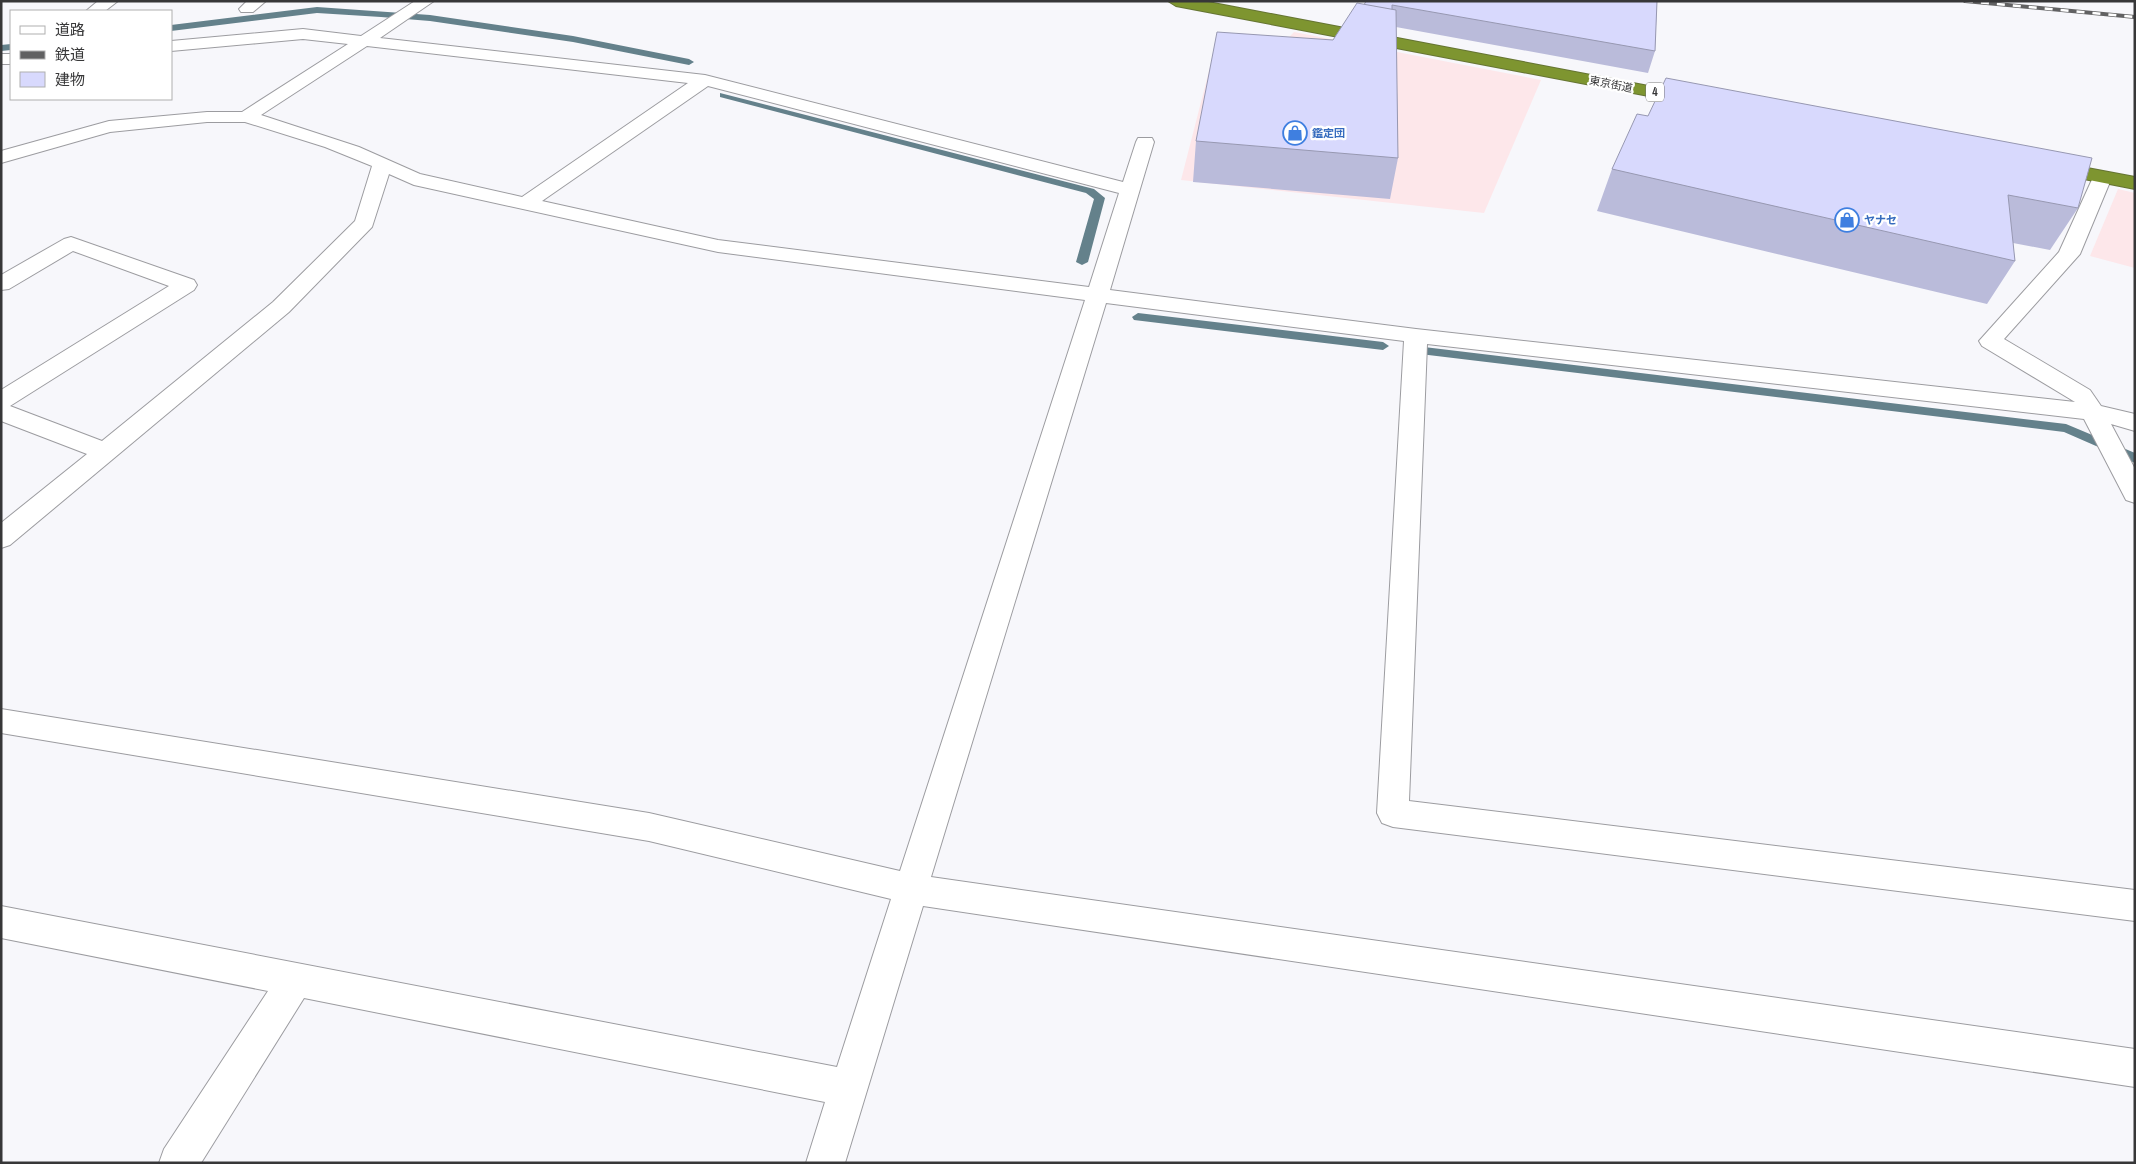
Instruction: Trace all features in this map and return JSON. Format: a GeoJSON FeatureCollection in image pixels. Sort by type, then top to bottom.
{"type":"FeatureCollection","features":[{"type":"Feature","properties":{"kind":"highway","name":"東京街道"},"geometry":{"type":"LineString","coordinates":[[1176,1],[1712,103]]}},
{"type":"Feature","properties":{"kind":"highway"},"geometry":{"type":"LineString","coordinates":[[2033,164],[2135,183]]}},
{"type":"Feature","properties":{"kind":"street"},"geometry":{"type":"LineString","coordinates":[[96,10],[110,1]]}},
{"type":"Feature","properties":{"kind":"street"},"geometry":{"type":"LineString","coordinates":[[246,117],[426,1]]}},
{"type":"Feature","properties":{"kind":"street"},"geometry":{"type":"LineString","coordinates":[[172,46],[303,34],[705,80],[1130,190]]}},
{"type":"Feature","properties":{"kind":"street"},"geometry":{"type":"LineString","coordinates":[[525,204],[705,80]]}},
{"type":"Feature","properties":{"kind":"street"},"geometry":{"type":"LineString","coordinates":[[1,157],[109,127],[207,117],[246,117],[310,134],[383,163],[414,179],[718,246],[1416,336],[2092,412],[2121,418],[2135,424]]}},
{"type":"Feature","properties":{"kind":"street"},"geometry":{"type":"LineString","coordinates":[[825,1163],[1145,142]]}},
{"type":"Feature","properties":{"kind":"street"},"geometry":{"type":"LineString","coordinates":[[1,538],[281,307],[365,223],[383,163]]}},
{"type":"Feature","properties":{"kind":"street"},"geometry":{"type":"LineString","coordinates":[[2102,177],[2068,254],[1990,341],[2082,395],[2135,494]]}},
{"type":"Feature","properties":{"kind":"street"},"geometry":{"type":"LineString","coordinates":[[1,284],[71,243],[186,285],[1,401]]}},
{"type":"Feature","properties":{"kind":"street"},"geometry":{"type":"LineString","coordinates":[[1416,336],[1393,813],[2135,906]]}},
{"type":"Feature","properties":{"kind":"street"},"geometry":{"type":"LineString","coordinates":[[1,412],[106,452]]}},
{"type":"Feature","properties":{"kind":"street"},"geometry":{"type":"LineString","coordinates":[[1,721],[649,827],[911,889],[2135,1068]]}},
{"type":"Feature","properties":{"kind":"street"},"geometry":{"type":"LineString","coordinates":[[1,922],[848,1088]]}},
{"type":"Feature","properties":{"kind":"street"},"geometry":{"type":"LineString","coordinates":[[178,1163],[296,980]]}},
{"type":"Feature","properties":{"kind":"shaded area"},"geometry":{"type":"Polygon","coordinates":[[[1294,32],[1541,80],[1484,213],[1181,180],[1210,67],[1257,71],[1294,32]]]}},
{"type":"Feature","properties":{"kind":"shaded area"},"geometry":{"type":"Polygon","coordinates":[[[2118,189],[2135,193],[2135,268],[2090,256],[2118,189]]]}},
{"type":"Feature","properties":{"kind":"building"},"geometry":{"type":"Polygon","coordinates":[[[1366,1],[1657,1],[1655,51],[1392,5],[1392,10],[1364,5],[1366,1]]]}},
{"type":"Feature","properties":{"kind":"building"},"geometry":{"type":"Polygon","coordinates":[[[1357,3],[1396,10],[1398,158],[1196,141],[1217,32],[1333,40],[1357,3]]]}},
{"type":"Feature","properties":{"kind":"building"},"geometry":{"type":"Polygon","coordinates":[[[1666,78],[2092,158],[2078,208],[2008,195],[2015,261],[1612,169],[1637,114],[1648,116],[1666,78]]]}},
{"type":"Feature","properties":{"kind":"waterway"},"geometry":{"type":"LineString","coordinates":[[172,28],[317,10],[381,14],[430,18],[573,39],[689,62]]}},
{"type":"Feature","properties":{"kind":"waterway"},"geometry":{"type":"LineString","coordinates":[[1,48],[10,47]]}},
{"type":"Feature","properties":{"kind":"waterway"},"geometry":{"type":"LineString","coordinates":[[723,95],[1090,191],[1100,198],[1082,262]]}},
{"type":"Feature","properties":{"kind":"waterway"},"geometry":{"type":"LineString","coordinates":[[1138,317],[1383,346]]}},
{"type":"Feature","properties":{"kind":"waterway"},"geometry":{"type":"LineString","coordinates":[[1424,351],[2066,428],[2135,458]]}},
{"type":"Feature","properties":{"kind":"railway"},"geometry":{"type":"LineString","coordinates":[[1965,1],[2135,17]]}},
{"type":"Feature","properties":{"kind":"place","name":"鑑定団"},"geometry":{"type":"Point","coordinates":[1295,133]}},
{"type":"Feature","properties":{"kind":"place","name":"ヤナセ"},"geometry":{"type":"Point","coordinates":[1847,220]}}]}
